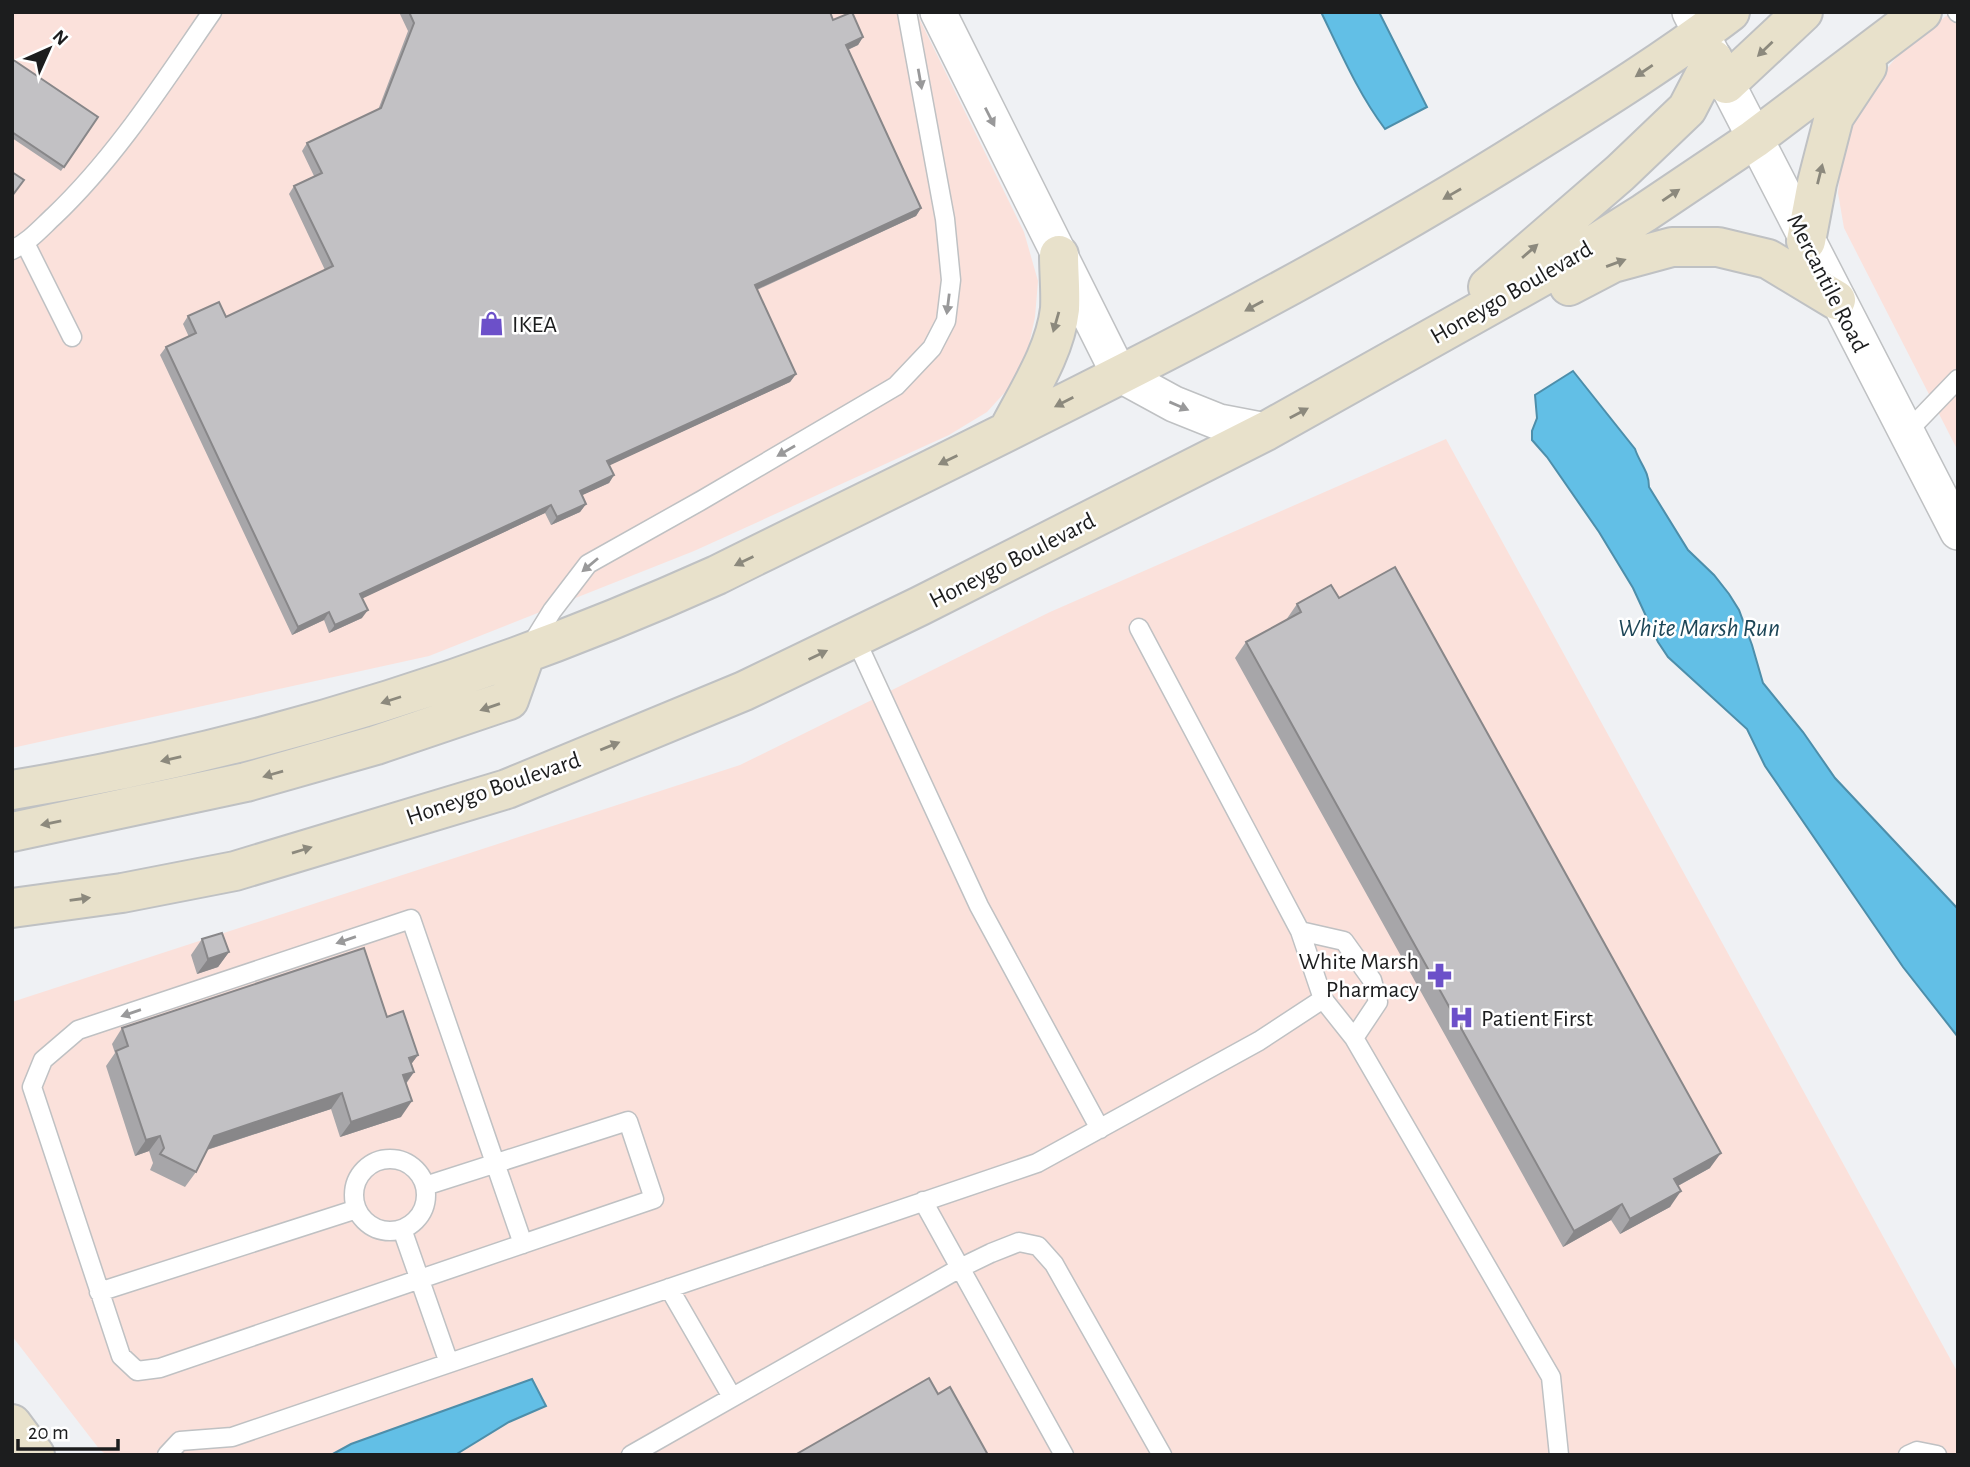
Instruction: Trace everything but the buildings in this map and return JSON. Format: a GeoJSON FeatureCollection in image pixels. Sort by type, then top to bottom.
{"type":"FeatureCollection","features":[{"type":"Feature","properties":{"kind":"main road"},"geometry":{"type":"LineString","coordinates":[[12,790],[171,760],[377,705],[595,629],[717,575],[1241,313],[1460,190],[1568,122],[1712,40],[1803,12]]}},
{"type":"Feature","properties":{"kind":"main road","name":"Honeygo Boulevard"},"geometry":{"type":"LineString","coordinates":[[12,908],[122,893],[235,871],[507,789],[744,691],[1266,431],[1566,262],[1754,139],[1922,12]]}},
{"type":"Feature","properties":{"kind":"main road"},"geometry":{"type":"LineString","coordinates":[[1423,343],[1620,173],[1687,109],[1712,40]]}},
{"type":"Feature","properties":{"kind":"main road"},"geometry":{"type":"LineString","coordinates":[[1806,241],[1834,117],[1884,41]]}},
{"type":"Feature","properties":{"kind":"main road"},"geometry":{"type":"LineString","coordinates":[[1332,395],[1496,324],[1613,263],[1672,247],[1718,247],[1768,259],[1836,300]]}},
{"type":"Feature","properties":{"kind":"main road"},"geometry":{"type":"LineString","coordinates":[[1009,429],[1038,374],[1049,346],[1059,310],[1059,255]]}},
{"type":"Feature","properties":{"kind":"main road"},"geometry":{"type":"LineString","coordinates":[[12,832],[246,782],[376,746],[509,700],[525,655]]}},
{"type":"Feature","properties":{"kind":"main road"},"geometry":{"type":"LineString","coordinates":[[12,1424],[35,1455]]}},
{"type":"Feature","properties":{"kind":"street"},"geometry":{"type":"LineString","coordinates":[[938,12],[1119,374],[1174,404],[1208,417],[1266,431]]}},
{"type":"Feature","properties":{"kind":"street","name":"Mercantile Road"},"geometry":{"type":"LineString","coordinates":[[1712,40],[1754,139],[1958,532]]}},
{"type":"Feature","properties":{"kind":"lane"},"geometry":{"type":"LineString","coordinates":[[72,337],[19,247],[83,188],[154,96],[212,12]]}},
{"type":"Feature","properties":{"kind":"lane"},"geometry":{"type":"LineString","coordinates":[[525,655],[552,611],[588,564],[896,386],[932,348],[946,321],[951,280],[946,219],[907,12]]}},
{"type":"Feature","properties":{"kind":"lane"},"geometry":{"type":"LineString","coordinates":[[1906,433],[1958,379]]}},
{"type":"Feature","properties":{"kind":"lane"},"geometry":{"type":"LineString","coordinates":[[1139,628],[1300,931],[1324,999],[1354,1038],[1551,1377],[1559,1455]]}},
{"type":"Feature","properties":{"kind":"lane"},"geometry":{"type":"LineString","coordinates":[[855,638],[979,906],[1100,1129]]}},
{"type":"Feature","properties":{"kind":"lane"},"geometry":{"type":"LineString","coordinates":[[425,1186],[496,1164],[628,1121],[654,1199],[523,1244],[160,1368],[137,1371],[121,1356],[32,1087],[43,1060],[78,1030],[411,919],[496,1164],[523,1244]]}},
{"type":"Feature","properties":{"kind":"lane"},"geometry":{"type":"LineString","coordinates":[[1300,931],[1344,941],[1372,980],[1378,1002],[1354,1038]]}},
{"type":"Feature","properties":{"kind":"lane"},"geometry":{"type":"LineString","coordinates":[[167,1455],[180,1441],[232,1437],[1037,1163],[1259,1041],[1324,999]]}},
{"type":"Feature","properties":{"kind":"lane"},"geometry":{"type":"LineString","coordinates":[[379,1161],[402,1161],[412,1166],[425,1186],[426,1196],[419,1216],[402,1229],[381,1230],[363,1218],[354,1197],[360,1175],[368,1166],[379,1161]]}},
{"type":"Feature","properties":{"kind":"lane"},"geometry":{"type":"LineString","coordinates":[[923,1201],[1065,1455]]}},
{"type":"Feature","properties":{"kind":"lane"},"geometry":{"type":"LineString","coordinates":[[99,1292],[357,1209]]}},
{"type":"Feature","properties":{"kind":"lane"},"geometry":{"type":"LineString","coordinates":[[402,1229],[449,1363]]}},
{"type":"Feature","properties":{"kind":"lane"},"geometry":{"type":"LineString","coordinates":[[631,1455],[960,1268],[1019,1242],[1038,1246],[1054,1264],[1162,1455]]}},
{"type":"Feature","properties":{"kind":"lane"},"geometry":{"type":"LineString","coordinates":[[669,1288],[732,1397]]}},
{"type":"Feature","properties":{"kind":"lane"},"geometry":{"type":"LineString","coordinates":[[223,1455],[232,1437]]}},
{"type":"Feature","properties":{"kind":"lane"},"geometry":{"type":"LineString","coordinates":[[1908,1455],[1917,1451],[1937,1455]]}},
{"type":"Feature","properties":{"kind":"shaded area"},"geometry":{"type":"Polygon","coordinates":[[[12,12],[916,12],[1024,232],[1038,281],[1035,317],[1026,359],[1007,390],[987,412],[949,435],[694,551],[429,656],[12,748],[12,12]]]}},
{"type":"Feature","properties":{"kind":"shaded area"},"geometry":{"type":"Polygon","coordinates":[[[1951,12],[1958,12],[1958,451],[1844,228],[1838,193],[1843,144],[1875,83],[1899,54],[1951,12]]]}},
{"type":"Feature","properties":{"kind":"shaded area"},"geometry":{"type":"Polygon","coordinates":[[[1446,439],[1958,1373],[1958,1455],[107,1455],[100,1450],[12,1336],[12,1002],[740,765],[1050,612],[1446,439]]]}},
{"type":"Feature","properties":{"kind":"water"},"geometry":{"type":"Polygon","coordinates":[[[1321,12],[1379,12],[1427,107],[1385,129],[1358,87],[1321,12]]]}},
{"type":"Feature","properties":{"kind":"water","name":"White Marsh Run"},"geometry":{"type":"Polygon","coordinates":[[[1573,371],[1635,449],[1646,472],[1649,487],[1688,550],[1714,575],[1739,610],[1763,683],[1803,732],[1835,778],[1958,909],[1958,1037],[1903,967],[1765,766],[1747,729],[1668,657],[1658,642],[1633,588],[1599,532],[1547,457],[1532,440],[1537,418],[1535,395],[1573,371]]]}},
{"type":"Feature","properties":{"kind":"water"},"geometry":{"type":"Polygon","coordinates":[[[532,1379],[546,1406],[509,1422],[455,1455],[331,1455],[351,1444],[532,1379]]]}},
{"type":"Feature","properties":{"kind":"place","name":"IKEA"},"geometry":{"type":"Point","coordinates":[492,324]}},
{"type":"Feature","properties":{"kind":"place","name":"White Marsh Pharmacy"},"geometry":{"type":"Point","coordinates":[1439,975]}},
{"type":"Feature","properties":{"kind":"place","name":"Patient First"},"geometry":{"type":"Point","coordinates":[1461,1018]}}]}
